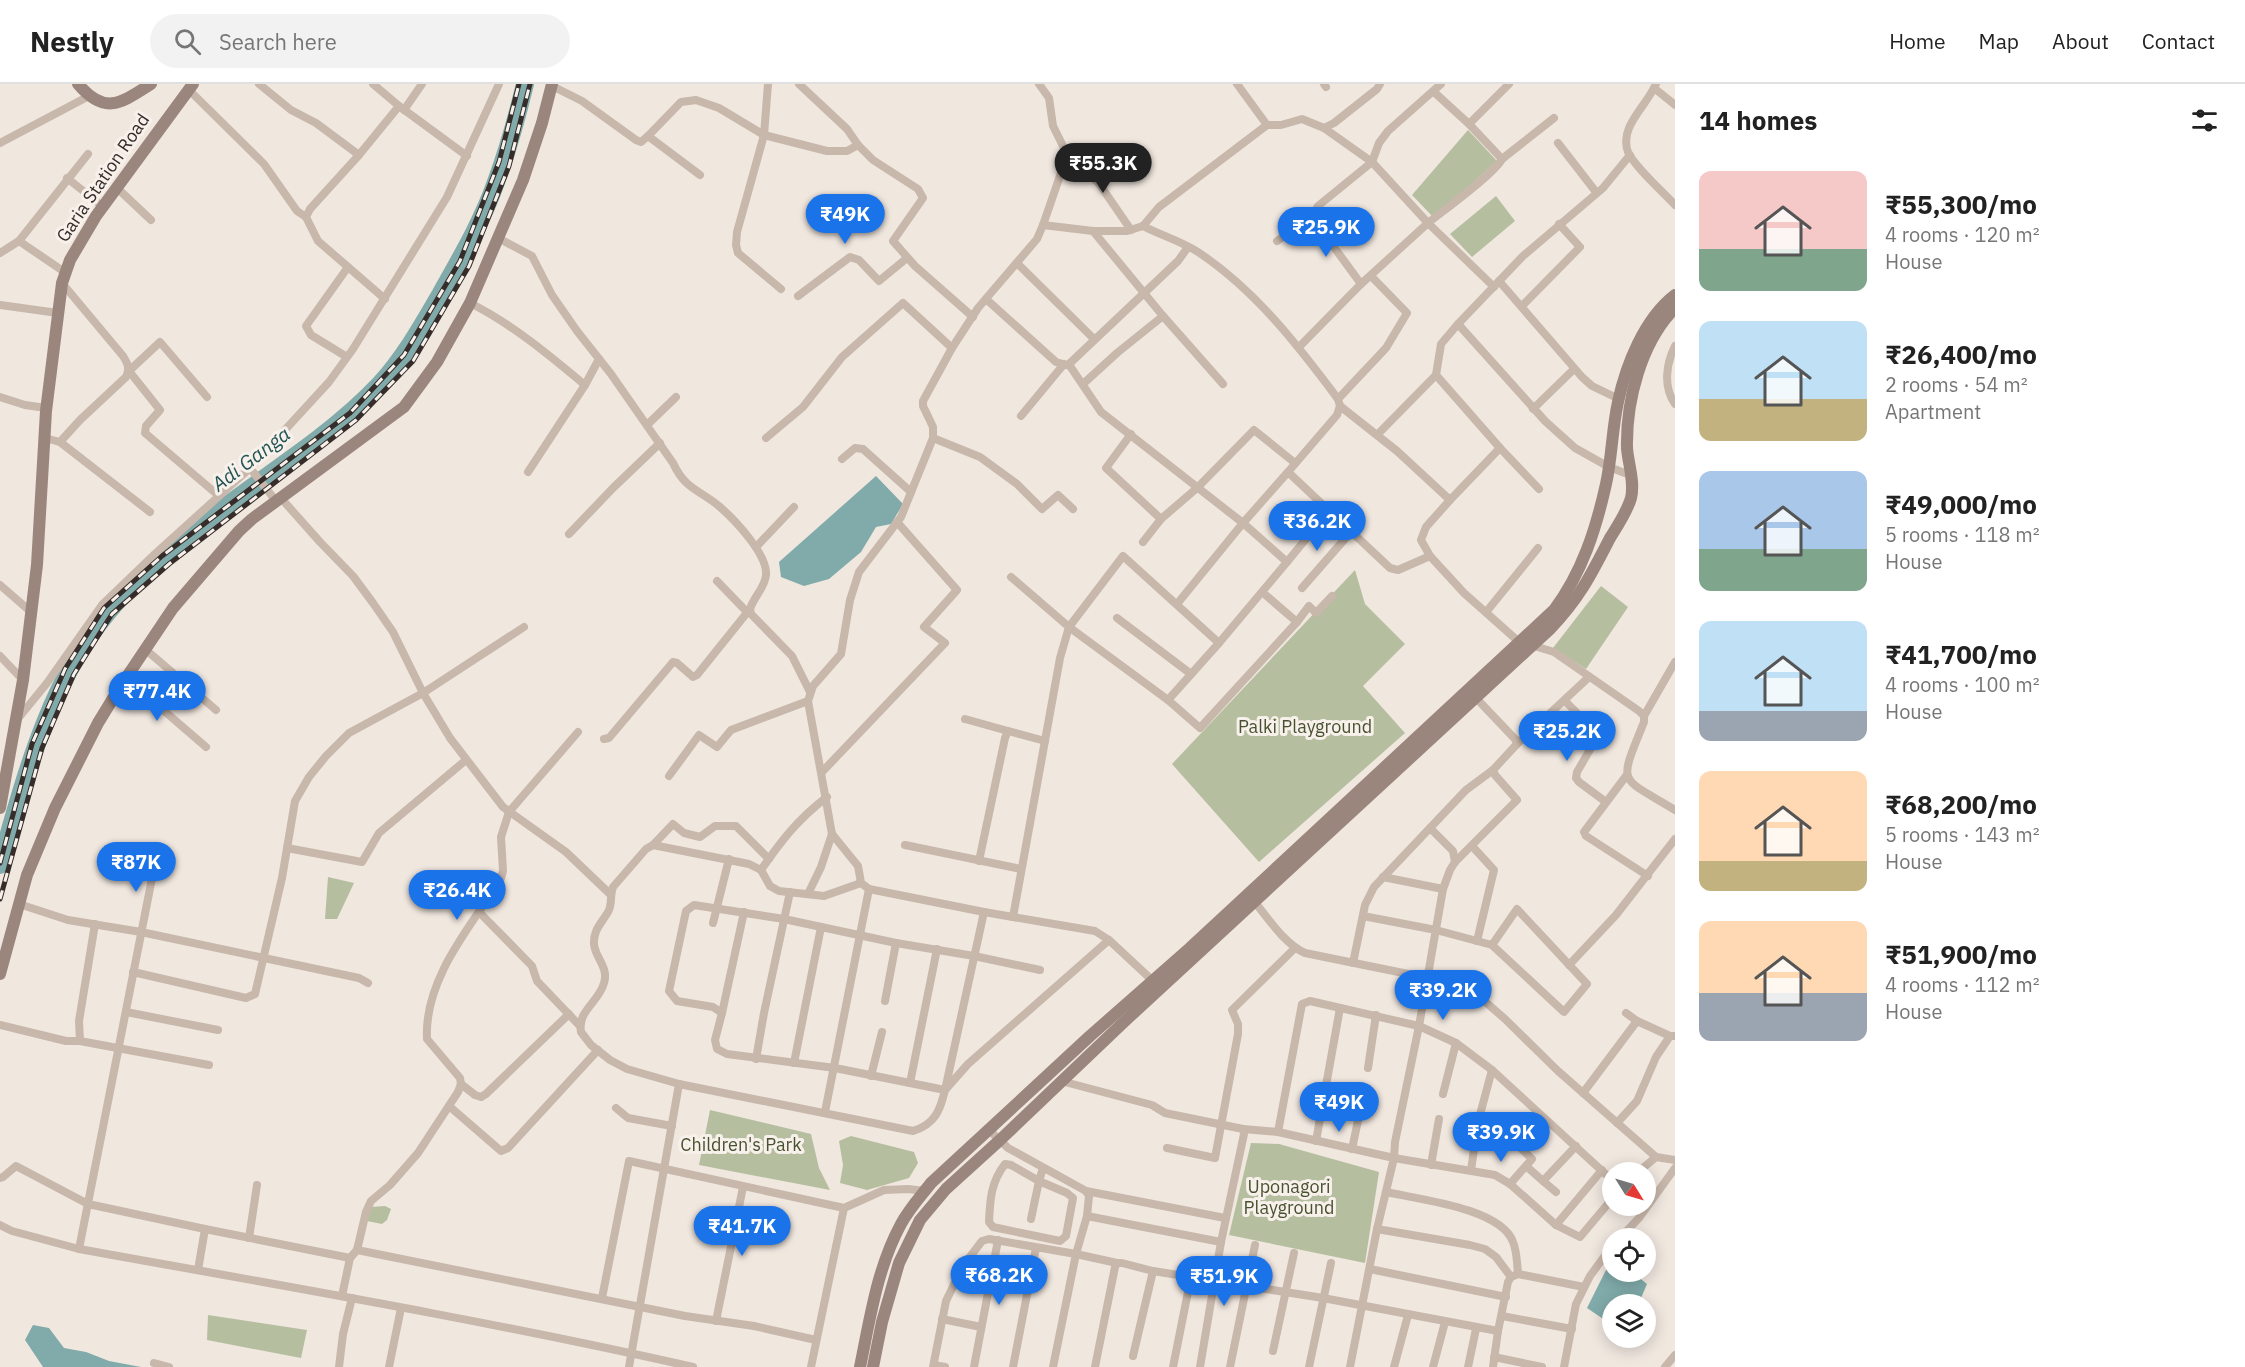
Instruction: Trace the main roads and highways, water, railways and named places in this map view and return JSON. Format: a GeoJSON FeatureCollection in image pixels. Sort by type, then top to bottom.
{"type":"FeatureCollection","features":[{"type":"Feature","properties":{"kind":"main road"},"geometry":{"type":"LineString","coordinates":[[78,84],[89,96],[105,104],[120,103],[151,84]]}},
{"type":"Feature","properties":{"kind":"main road"},"geometry":{"type":"LineString","coordinates":[[0,974],[30,866],[55,808],[98,723],[184,594],[238,531],[404,407],[437,362],[470,303],[498,238],[533,153],[552,85]]}},
{"type":"Feature","properties":{"kind":"main road","name":"Garia Station Road"},"geometry":{"type":"LineString","coordinates":[[1,802],[23,680],[37,565],[46,408],[64,278],[70,260],[84,233],[191,87]]}},
{"type":"Feature","properties":{"kind":"main road"},"geometry":{"type":"LineString","coordinates":[[860,1367],[882,1268],[901,1223],[925,1191],[989,1130],[1095,1041],[1432,731],[1518,641],[1548,616],[1567,592],[1592,538],[1609,468],[1619,399],[1626,374],[1639,342],[1655,316],[1675,295]]}},
{"type":"Feature","properties":{"kind":"main road"},"geometry":{"type":"LineString","coordinates":[[1432,731],[1476,698],[1533,645],[1565,614],[1588,582],[1632,496],[1627,432],[1630,403],[1636,379],[1661,324],[1675,308]]}},
{"type":"Feature","properties":{"kind":"main road"},"geometry":{"type":"LineString","coordinates":[[873,1367],[882,1322],[899,1263],[920,1220],[946,1189],[1061,1081],[1095,1041],[1153,981],[1252,898]]}},
{"type":"Feature","properties":{"kind":"water"},"geometry":{"type":"Polygon","coordinates":[[[876,476],[903,504],[891,524],[876,527],[861,552],[829,579],[804,586],[781,577],[779,562],[876,476]]]}},
{"type":"Feature","properties":{"kind":"water"},"geometry":{"type":"Polygon","coordinates":[[[1602,1278],[1602,1282],[1644,1282],[1647,1284],[1643,1294],[1602,1294],[1602,1318],[1587,1308],[1602,1278]]]}},
{"type":"Feature","properties":{"kind":"water"},"geometry":{"type":"Polygon","coordinates":[[[33,1325],[49,1328],[64,1348],[86,1352],[109,1361],[141,1367],[43,1367],[25,1340],[33,1325]]]}},
{"type":"Feature","properties":{"kind":"waterway","name":"Adi Ganga"},"geometry":{"type":"LineString","coordinates":[[0,865],[41,732],[54,700],[87,640],[108,612],[155,563],[208,520],[334,426],[389,374],[426,318],[463,254],[484,211],[504,158],[525,84]]}},
{"type":"Feature","properties":{"kind":"railway"},"geometry":{"type":"LineString","coordinates":[[0,863],[32,744],[65,669],[104,608],[162,556],[350,413],[404,355],[460,261],[499,162],[519,84]]}},
{"type":"Feature","properties":{"kind":"railway"},"geometry":{"type":"LineString","coordinates":[[0,899],[42,748],[74,674],[112,614],[169,564],[356,420],[413,361],[469,266],[509,166],[530,84]]}},
{"type":"Feature","properties":{"kind":"park label","name":"Palki Playground"},"geometry":{"type":"Point","coordinates":[1305,727]}},
{"type":"Feature","properties":{"kind":"park label","name":"Children's Park"},"geometry":{"type":"Point","coordinates":[741,1145]}},
{"type":"Feature","properties":{"kind":"park label","name":"Uponagori Playground"},"geometry":{"type":"Point","coordinates":[1289,1197]}}]}
